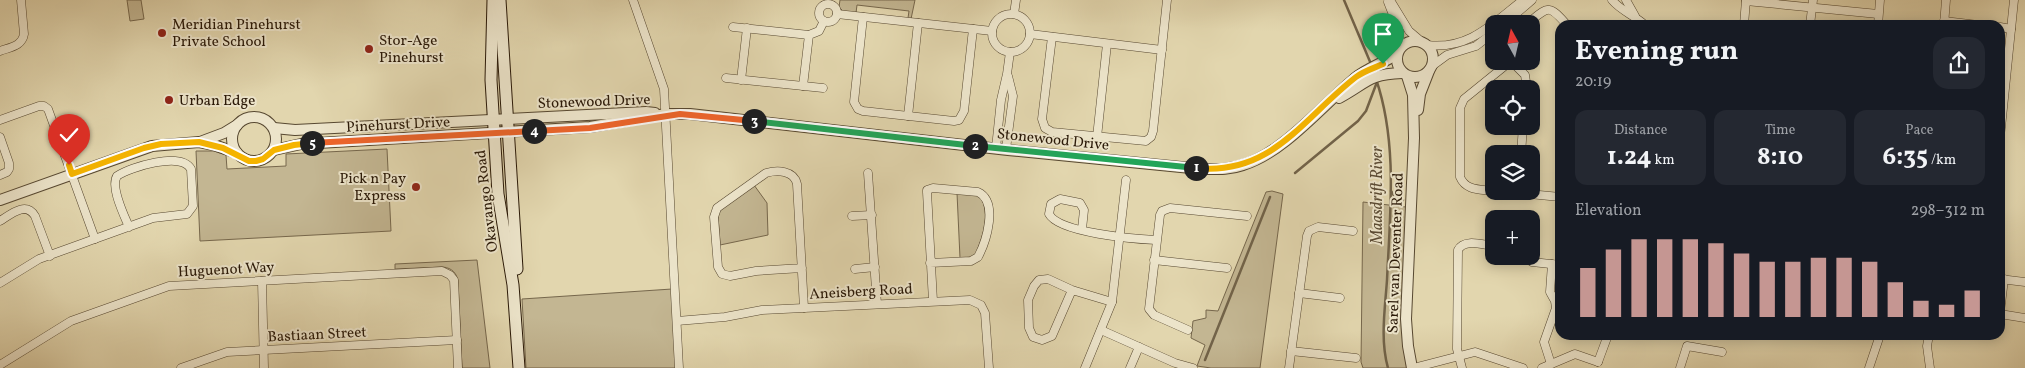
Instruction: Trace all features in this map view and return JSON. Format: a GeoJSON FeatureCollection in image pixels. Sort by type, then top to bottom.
{"type":"FeatureCollection","features":[{"type":"Feature","properties":{"kind":"main road","name":"Okavango Road"},"geometry":{"type":"LineString","coordinates":[[493,0],[491,80],[498,194],[513,285],[521,368]]}},
{"type":"Feature","properties":{"kind":"main road","name":"Okavango Road"},"geometry":{"type":"LineString","coordinates":[[500,0],[521,368]]}},
{"type":"Feature","properties":{"kind":"street"},"geometry":{"type":"LineString","coordinates":[[0,51],[18,45],[23,39],[21,0]]}},
{"type":"Feature","properties":{"kind":"street"},"geometry":{"type":"LineString","coordinates":[[633,0],[664,88],[679,368]]}},
{"type":"Feature","properties":{"kind":"street"},"geometry":{"type":"LineString","coordinates":[[1014,14],[1016,0]]}},
{"type":"Feature","properties":{"kind":"street"},"geometry":{"type":"LineString","coordinates":[[1052,37],[1043,125],[1052,132],[1143,141],[1151,137],[1167,0]]}},
{"type":"Feature","properties":{"kind":"street"},"geometry":{"type":"LineString","coordinates":[[1389,0],[1409,31],[1425,44],[1433,55],[1430,69]]}},
{"type":"Feature","properties":{"kind":"street"},"geometry":{"type":"LineString","coordinates":[[1389,0],[1400,30],[1398,66],[1405,74],[1419,77],[1447,55],[1476,46],[1485,39]]}},
{"type":"Feature","properties":{"kind":"street"},"geometry":{"type":"LineString","coordinates":[[1398,51],[1411,41],[1442,47],[1472,39],[1523,0]]}},
{"type":"Feature","properties":{"kind":"street"},"geometry":{"type":"LineString","coordinates":[[1514,15],[1532,0]]}},
{"type":"Feature","properties":{"kind":"street"},"geometry":{"type":"LineString","coordinates":[[1612,0],[1620,9],[1639,20]]}},
{"type":"Feature","properties":{"kind":"street"},"geometry":{"type":"LineString","coordinates":[[1626,0],[1635,16]]}},
{"type":"Feature","properties":{"kind":"street"},"geometry":{"type":"LineString","coordinates":[[1878,20],[1880,0]]}},
{"type":"Feature","properties":{"kind":"street"},"geometry":{"type":"LineString","coordinates":[[1944,20],[1946,0]]}},
{"type":"Feature","properties":{"kind":"street"},"geometry":{"type":"LineString","coordinates":[[2005,64],[2014,0]]}},
{"type":"Feature","properties":{"kind":"street"},"geometry":{"type":"LineString","coordinates":[[1744,20],[1746,1],[1812,4],[1878,14]]}},
{"type":"Feature","properties":{"kind":"street"},"geometry":{"type":"LineString","coordinates":[[831,4],[837,14],[834,20],[824,21],[819,14],[822,6],[831,4]]}},
{"type":"Feature","properties":{"kind":"street"},"geometry":{"type":"LineString","coordinates":[[1810,20],[1812,4]]}},
{"type":"Feature","properties":{"kind":"street"},"geometry":{"type":"LineString","coordinates":[[1538,15],[1549,9],[1555,11],[1563,20]]}},
{"type":"Feature","properties":{"kind":"street"},"geometry":{"type":"LineString","coordinates":[[837,14],[992,31]]}},
{"type":"Feature","properties":{"kind":"street"},"geometry":{"type":"LineString","coordinates":[[1014,14],[1026,21],[1030,34],[1024,47],[1010,52],[997,45],[992,31],[1000,18],[1014,14]]}},
{"type":"Feature","properties":{"kind":"street"},"geometry":{"type":"LineString","coordinates":[[863,17],[854,105],[863,111],[954,121],[962,116],[974,29]]}},
{"type":"Feature","properties":{"kind":"street"},"geometry":{"type":"LineString","coordinates":[[733,27],[809,35],[819,31],[824,21]]}},
{"type":"Feature","properties":{"kind":"street"},"geometry":{"type":"LineString","coordinates":[[908,116],[918,23]]}},
{"type":"Feature","properties":{"kind":"street"},"geometry":{"type":"LineString","coordinates":[[741,80],[747,28]]}},
{"type":"Feature","properties":{"kind":"street"},"geometry":{"type":"LineString","coordinates":[[2005,28],[2011,29]]}},
{"type":"Feature","properties":{"kind":"street"},"geometry":{"type":"LineString","coordinates":[[1030,34],[1162,50]]}},
{"type":"Feature","properties":{"kind":"street"},"geometry":{"type":"LineString","coordinates":[[803,86],[809,35]]}},
{"type":"Feature","properties":{"kind":"street"},"geometry":{"type":"LineString","coordinates":[[1097,137],[1107,44]]}},
{"type":"Feature","properties":{"kind":"street","name":"Stonewood Drive"},"geometry":{"type":"LineString","coordinates":[[524,118],[646,112],[690,114],[1001,149],[1201,169],[1225,169],[1243,165],[1262,157],[1327,104],[1347,93],[1365,76],[1381,69],[1398,51]]}},
{"type":"Feature","properties":{"kind":"street"},"geometry":{"type":"LineString","coordinates":[[1001,149],[1001,100],[1010,52]]}},
{"type":"Feature","properties":{"kind":"street","name":"Stonewood Drive"},"geometry":{"type":"LineString","coordinates":[[1381,69],[1405,74]]}},
{"type":"Feature","properties":{"kind":"street","name":"Sarel van Deventer Road"},"geometry":{"type":"LineString","coordinates":[[1414,138],[1420,94],[1430,69]]}},
{"type":"Feature","properties":{"kind":"street"},"geometry":{"type":"LineString","coordinates":[[1485,190],[1465,186],[1460,177],[1461,103],[1500,70]]}},
{"type":"Feature","properties":{"kind":"street"},"geometry":{"type":"LineString","coordinates":[[1001,149],[1013,96],[1007,74]]}},
{"type":"Feature","properties":{"kind":"street","name":"Sarel van Deventer Road"},"geometry":{"type":"LineString","coordinates":[[1405,74],[1413,94],[1414,138],[1406,319],[1408,346],[1413,368]]}},
{"type":"Feature","properties":{"kind":"street"},"geometry":{"type":"LineString","coordinates":[[726,78],[823,88]]}},
{"type":"Feature","properties":{"kind":"street"},"geometry":{"type":"LineString","coordinates":[[0,120],[39,106],[46,107],[50,111],[96,239]]}},
{"type":"Feature","properties":{"kind":"street","name":"Stonewood Drive"},"geometry":{"type":"LineString","coordinates":[[525,132],[590,128],[666,114]]}},
{"type":"Feature","properties":{"kind":"street"},"geometry":{"type":"LineString","coordinates":[[0,200],[152,146],[199,142],[224,133],[243,120],[257,117],[264,119],[274,128],[277,135],[274,150],[263,159],[256,161],[249,161],[237,153],[199,142]]}},
{"type":"Feature","properties":{"kind":"street","name":"Pinehurst Drive"},"geometry":{"type":"LineString","coordinates":[[274,128],[295,130],[524,118]]}},
{"type":"Feature","properties":{"kind":"street"},"geometry":{"type":"LineString","coordinates":[[237,153],[232,139],[238,124]]}},
{"type":"Feature","properties":{"kind":"street","name":"Pinehurst Drive"},"geometry":{"type":"LineString","coordinates":[[274,150],[300,144],[525,132]]}},
{"type":"Feature","properties":{"kind":"street"},"geometry":{"type":"LineString","coordinates":[[0,137],[9,168],[7,172],[0,176]]}},
{"type":"Feature","properties":{"kind":"street"},"geometry":{"type":"LineString","coordinates":[[0,283],[39,259],[50,256],[129,227],[153,218],[182,216],[189,213],[193,203],[191,169],[188,164],[179,161],[149,163],[117,176],[114,180],[114,188],[129,227]]}},
{"type":"Feature","properties":{"kind":"street"},"geometry":{"type":"LineString","coordinates":[[802,268],[756,271],[730,276],[722,274],[718,267],[714,217],[717,208],[766,173],[772,171],[792,174],[797,184],[802,268],[804,308]]}},
{"type":"Feature","properties":{"kind":"street"},"geometry":{"type":"LineString","coordinates":[[868,173],[877,304]]}},
{"type":"Feature","properties":{"kind":"street"},"geometry":{"type":"LineString","coordinates":[[1084,368],[1112,302],[1126,180]]}},
{"type":"Feature","properties":{"kind":"street"},"geometry":{"type":"LineString","coordinates":[[930,262],[971,260],[978,257],[989,231],[987,203],[984,195],[978,192],[933,188],[927,190],[930,262],[933,301]]}},
{"type":"Feature","properties":{"kind":"street"},"geometry":{"type":"LineString","coordinates":[[1540,195],[1555,196]]}},
{"type":"Feature","properties":{"kind":"street"},"geometry":{"type":"LineString","coordinates":[[1082,229],[1084,210],[1080,203],[1060,199],[1051,204],[1049,210],[1053,219],[1082,229],[1120,238],[1156,240]]}},
{"type":"Feature","properties":{"kind":"street"},"geometry":{"type":"LineString","coordinates":[[1188,330],[1156,317],[1150,311],[1149,304],[1156,240],[1162,211],[1170,208],[1247,216]]}},
{"type":"Feature","properties":{"kind":"street"},"geometry":{"type":"LineString","coordinates":[[0,221],[20,209],[32,211],[50,256]]}},
{"type":"Feature","properties":{"kind":"street"},"geometry":{"type":"LineString","coordinates":[[852,216],[872,215]]}},
{"type":"Feature","properties":{"kind":"street"},"geometry":{"type":"LineString","coordinates":[[1289,368],[1309,231],[1318,227],[1353,231]]}},
{"type":"Feature","properties":{"kind":"street"},"geometry":{"type":"LineString","coordinates":[[1462,368],[1457,349],[1458,250],[1465,243],[1485,245]]}},
{"type":"Feature","properties":{"kind":"street"},"geometry":{"type":"LineString","coordinates":[[1154,260],[1227,268]]}},
{"type":"Feature","properties":{"kind":"street"},"geometry":{"type":"LineString","coordinates":[[1540,263],[1555,265]]}},
{"type":"Feature","properties":{"kind":"street"},"geometry":{"type":"LineString","coordinates":[[855,268],[875,267]]}},
{"type":"Feature","properties":{"kind":"street"},"geometry":{"type":"LineString","coordinates":[[1555,269],[1550,290],[1555,305]]}},
{"type":"Feature","properties":{"kind":"street","name":"Huguenot Way"},"geometry":{"type":"LineString","coordinates":[[0,365],[71,321],[163,288],[182,284],[442,272],[450,275],[454,280],[457,340]]}},
{"type":"Feature","properties":{"kind":"street"},"geometry":{"type":"LineString","coordinates":[[1072,290],[1052,336],[1042,340],[1033,336],[1029,328],[1028,302],[1035,284],[1042,279],[1048,279],[1072,290],[1112,302]]}},
{"type":"Feature","properties":{"kind":"street"},"geometry":{"type":"LineString","coordinates":[[2005,279],[2025,282]]}},
{"type":"Feature","properties":{"kind":"street"},"geometry":{"type":"LineString","coordinates":[[262,281],[264,368]]}},
{"type":"Feature","properties":{"kind":"street"},"geometry":{"type":"LineString","coordinates":[[1299,293],[1340,298]]}},
{"type":"Feature","properties":{"kind":"street","name":"Aneisberg Road"},"geometry":{"type":"LineString","coordinates":[[677,321],[725,318],[762,310],[970,300],[981,305],[986,317],[989,368]]}},
{"type":"Feature","properties":{"kind":"street"},"geometry":{"type":"LineString","coordinates":[[1551,364],[1544,342],[1555,311]]}},
{"type":"Feature","properties":{"kind":"street"},"geometry":{"type":"LineString","coordinates":[[2005,314],[2025,318]]}},
{"type":"Feature","properties":{"kind":"street"},"geometry":{"type":"LineString","coordinates":[[1101,330],[1175,363],[1192,368]]}},
{"type":"Feature","properties":{"kind":"street"},"geometry":{"type":"LineString","coordinates":[[457,340],[458,368]]}},
{"type":"Feature","properties":{"kind":"street","name":"Bastiaan Street"},"geometry":{"type":"LineString","coordinates":[[180,368],[227,352],[457,340]]}},
{"type":"Feature","properties":{"kind":"street"},"geometry":{"type":"LineString","coordinates":[[1542,368],[1575,354],[1599,365],[1606,340]]}},
{"type":"Feature","properties":{"kind":"street"},"geometry":{"type":"LineString","coordinates":[[1869,368],[1878,340]]}},
{"type":"Feature","properties":{"kind":"street"},"geometry":{"type":"LineString","coordinates":[[1929,340],[1927,346],[1930,368]]}},
{"type":"Feature","properties":{"kind":"street"},"geometry":{"type":"LineString","coordinates":[[1680,368],[1687,346],[1722,352]]}},
{"type":"Feature","properties":{"kind":"street"},"geometry":{"type":"LineString","coordinates":[[1130,368],[1139,347]]}},
{"type":"Feature","properties":{"kind":"street"},"geometry":{"type":"LineString","coordinates":[[1291,351],[1356,358]]}},
{"type":"Feature","properties":{"kind":"street"},"geometry":{"type":"LineString","coordinates":[[1413,368],[1478,352],[1523,368]]}},
{"type":"Feature","properties":{"kind":"shaded area"},"geometry":{"type":"Polygon","coordinates":[[[127,0],[141,0],[144,19],[130,21],[127,0]]]}},
{"type":"Feature","properties":{"kind":"shaded area"},"geometry":{"type":"Polygon","coordinates":[[[840,0],[915,0],[911,19],[908,18],[909,11],[857,5],[856,13],[843,11],[839,7],[840,0]]]}},
{"type":"Feature","properties":{"kind":"shaded area"},"geometry":{"type":"Polygon","coordinates":[[[387,149],[391,231],[200,241],[196,151],[214,151],[226,155],[227,169],[286,166],[286,154],[387,149]]]}},
{"type":"Feature","properties":{"kind":"shaded area"},"geometry":{"type":"Polygon","coordinates":[[[754,185],[767,203],[768,235],[720,245],[718,215],[722,207],[754,185]]]}},
{"type":"Feature","properties":{"kind":"shaded area"},"geometry":{"type":"Polygon","coordinates":[[[1272,191],[1283,194],[1260,368],[1211,368],[1197,366],[1205,345],[1191,338],[1193,321],[1206,318],[1206,310],[1218,311],[1266,192],[1272,191]]]}},
{"type":"Feature","properties":{"kind":"shaded area"},"geometry":{"type":"Polygon","coordinates":[[[957,193],[980,196],[985,210],[985,225],[979,247],[973,257],[960,258],[957,193]]]}},
{"type":"Feature","properties":{"kind":"shaded area"},"geometry":{"type":"Polygon","coordinates":[[[1363,202],[1406,207],[1407,368],[1363,368],[1361,362],[1363,202]]]}},
{"type":"Feature","properties":{"kind":"shaded area"},"geometry":{"type":"Polygon","coordinates":[[[477,260],[490,368],[462,368],[457,276],[451,270],[443,267],[395,269],[395,264],[477,260]]]}},
{"type":"Feature","properties":{"kind":"shaded area"},"geometry":{"type":"Polygon","coordinates":[[[672,289],[676,368],[526,368],[522,299],[672,289]]]}},
{"type":"Feature","properties":{"kind":"waterway","name":"Maasdrift River"},"geometry":{"type":"LineString","coordinates":[[1344,0],[1371,64]]}},
{"type":"Feature","properties":{"kind":"waterway","name":"Maasdrift River"},"geometry":{"type":"LineString","coordinates":[[1376,79],[1383,103],[1390,153],[1391,204],[1384,313],[1384,347],[1388,368]]}},
{"type":"Feature","properties":{"kind":"waterway"},"geometry":{"type":"LineString","coordinates":[[1295,173],[1358,121],[1366,111],[1377,82]]}},
{"type":"Feature","properties":{"kind":"waterway"},"geometry":{"type":"LineString","coordinates":[[1391,191],[1395,197],[1403,200]]}},
{"type":"Feature","properties":{"kind":"waterway"},"geometry":{"type":"LineString","coordinates":[[1205,360],[1270,197]]}},
{"type":"Feature","properties":{"kind":"place","name":"Meridian Pinehurst Private School"},"geometry":{"type":"Point","coordinates":[162,33]}},
{"type":"Feature","properties":{"kind":"place","name":"Stor-Age Pinehurst"},"geometry":{"type":"Point","coordinates":[369,49]}},
{"type":"Feature","properties":{"kind":"place","name":"Urban Edge"},"geometry":{"type":"Point","coordinates":[169,100]}},
{"type":"Feature","properties":{"kind":"place","name":"Pick n Pay Express"},"geometry":{"type":"Point","coordinates":[416,187]}},
{"type":"Feature","properties":{"kind":"route"},"geometry":{"type":"LineString","coordinates":[[69,165],[72,174],[144,148],[161,144],[199,142],[237,153],[249,161],[256,161],[269,156],[274,150],[300,144],[590,128],[631,120],[649,119],[666,114],[690,114],[1008,150],[1201,169],[1225,169],[1243,165],[1262,157],[1327,104],[1357,76],[1383,64]]}}]}
